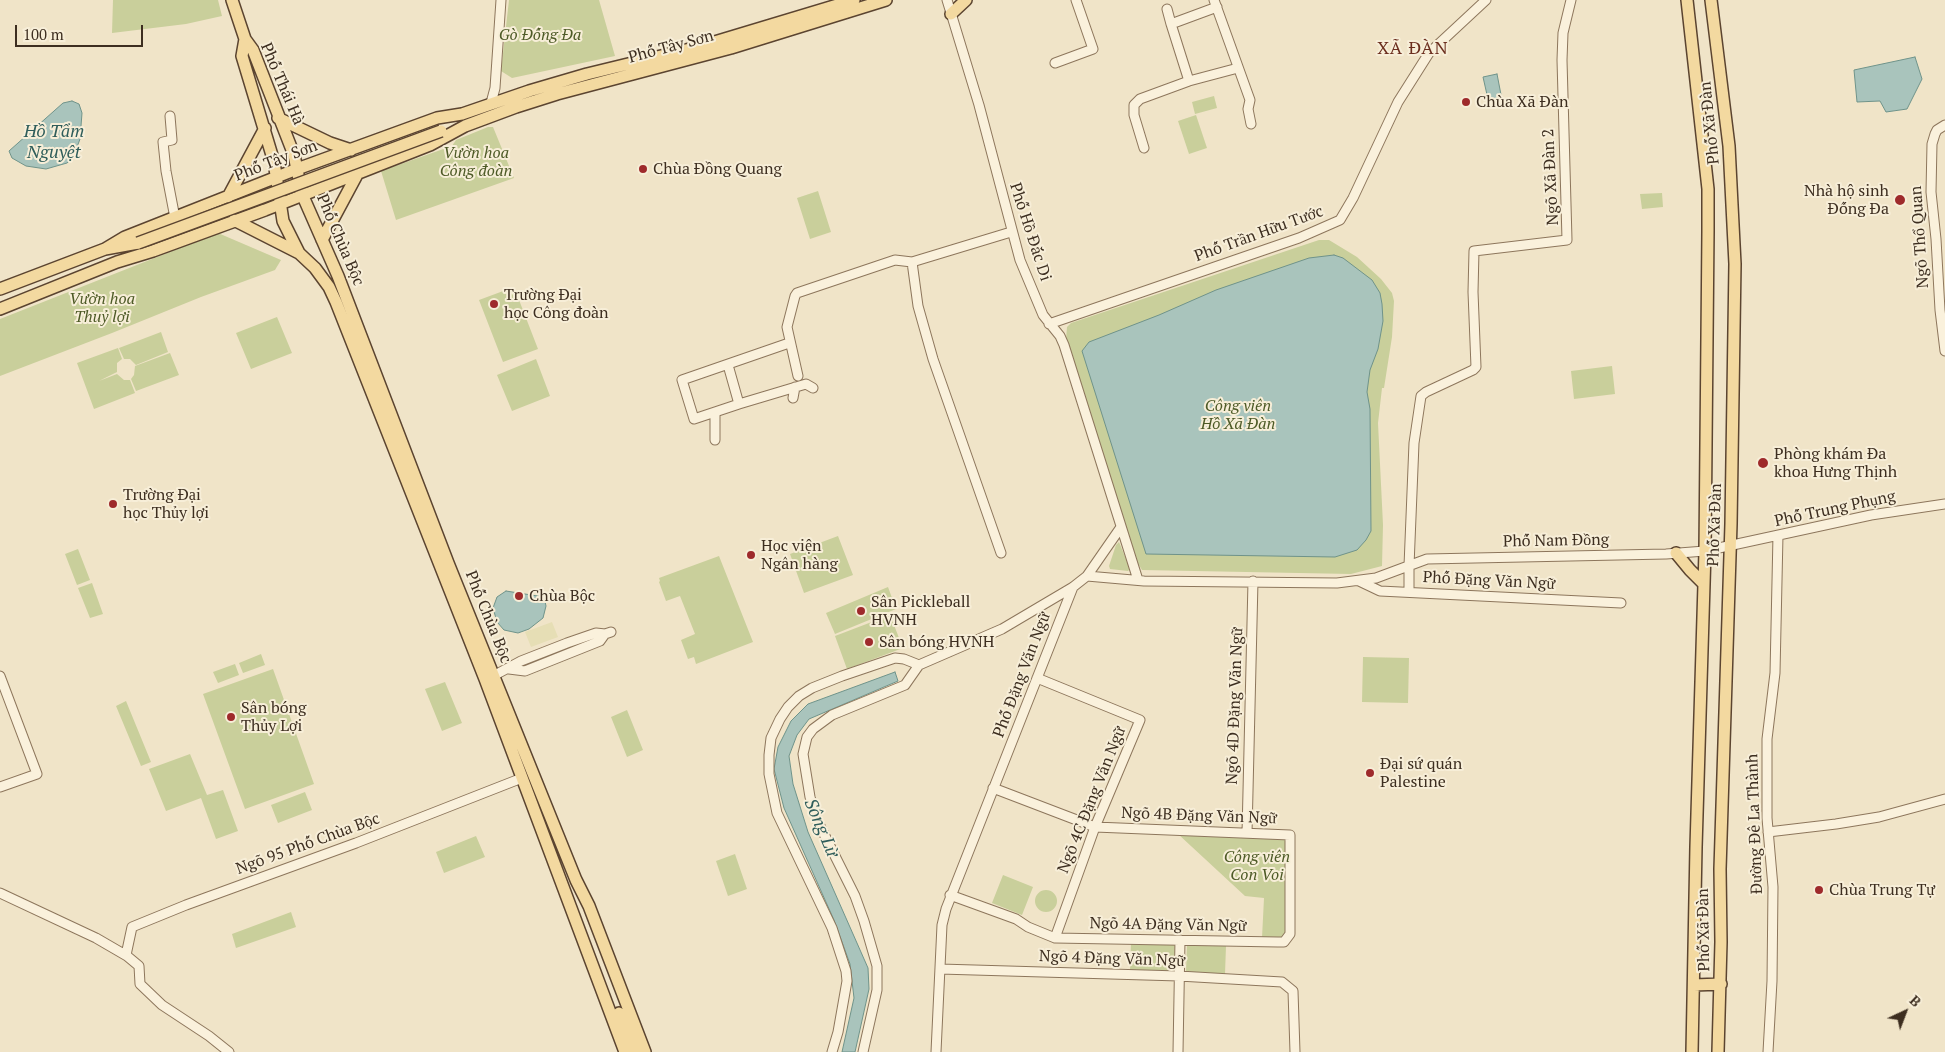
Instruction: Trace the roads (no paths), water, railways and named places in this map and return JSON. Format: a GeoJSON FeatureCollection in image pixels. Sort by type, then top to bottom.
{"type":"FeatureCollection","features":[{"type":"Feature","properties":{"kind":"main road","name":"Phố Thái Hà"},"geometry":{"type":"LineString","coordinates":[[232,0],[245,39],[253,50],[294,155],[302,194]]}},
{"type":"Feature","properties":{"kind":"main road","name":"Phố Tây Sơn"},"geometry":{"type":"LineString","coordinates":[[0,309],[117,262],[153,251],[252,214],[438,141],[465,126],[589,80],[854,0]]}},
{"type":"Feature","properties":{"kind":"main road","name":"Phố Tây Sơn"},"geometry":{"type":"LineString","coordinates":[[105,249],[124,237],[297,169],[437,118],[462,114],[491,103],[731,48],[886,0]]}},
{"type":"Feature","properties":{"kind":"main road"},"geometry":{"type":"LineString","coordinates":[[951,14],[966,0]]}},
{"type":"Feature","properties":{"kind":"main road","name":"Phố Xã Đàn"},"geometry":{"type":"LineString","coordinates":[[1687,0],[1708,189],[1705,551],[1692,1052]]}},
{"type":"Feature","properties":{"kind":"main road","name":"Phố Xã Đàn"},"geometry":{"type":"LineString","coordinates":[[1711,0],[1729,146],[1735,264],[1731,546],[1720,869],[1721,984],[1718,1052]]}},
{"type":"Feature","properties":{"kind":"main road","name":"Phố Thái Hà"},"geometry":{"type":"LineString","coordinates":[[245,39],[242,56],[265,128],[277,177],[280,203]]}},
{"type":"Feature","properties":{"kind":"main road","name":"Phố Tây Sơn"},"geometry":{"type":"LineString","coordinates":[[441,130],[462,114]]}},
{"type":"Feature","properties":{"kind":"main road"},"geometry":{"type":"LineString","coordinates":[[278,118],[330,143],[351,150]]}},
{"type":"Feature","properties":{"kind":"main road","name":"Phố Tây Sơn"},"geometry":{"type":"LineString","coordinates":[[441,130],[465,126]]}},
{"type":"Feature","properties":{"kind":"main road"},"geometry":{"type":"LineString","coordinates":[[228,197],[265,128]]}},
{"type":"Feature","properties":{"kind":"main road"},"geometry":{"type":"LineString","coordinates":[[138,243],[441,130]]}},
{"type":"Feature","properties":{"kind":"main road"},"geometry":{"type":"LineString","coordinates":[[332,156],[326,166],[326,171],[335,181]]}},
{"type":"Feature","properties":{"kind":"main road"},"geometry":{"type":"LineString","coordinates":[[322,240],[360,171]]}},
{"type":"Feature","properties":{"kind":"main road"},"geometry":{"type":"LineString","coordinates":[[242,191],[251,198],[253,203],[252,214]]}},
{"type":"Feature","properties":{"kind":"main road","name":"Phố Chùa Bộc"},"geometry":{"type":"LineString","coordinates":[[302,194],[338,276],[448,563],[490,677],[522,778],[564,885],[625,1052]]}},
{"type":"Feature","properties":{"kind":"main road","name":"Phố Chùa Bộc"},"geometry":{"type":"LineString","coordinates":[[280,203],[283,221],[299,253],[326,282],[336,302],[440,575],[490,677],[576,880],[589,906],[645,1052]]}},
{"type":"Feature","properties":{"kind":"main road"},"geometry":{"type":"LineString","coordinates":[[234,220],[299,253]]}},
{"type":"Feature","properties":{"kind":"main road","name":"Phố Tây Sơn"},"geometry":{"type":"LineString","coordinates":[[0,289],[105,249],[138,243]]}},
{"type":"Feature","properties":{"kind":"main road","name":"Phố Tây Sơn"},"geometry":{"type":"LineString","coordinates":[[117,262],[138,243]]}},
{"type":"Feature","properties":{"kind":"main road"},"geometry":{"type":"LineString","coordinates":[[1676,553],[1703,583]]}},
{"type":"Feature","properties":{"kind":"main road"},"geometry":{"type":"LineString","coordinates":[[576,880],[578,910]]}},
{"type":"Feature","properties":{"kind":"main road"},"geometry":{"type":"LineString","coordinates":[[564,885],[578,910],[635,1052]]}},
{"type":"Feature","properties":{"kind":"main road"},"geometry":{"type":"LineString","coordinates":[[1694,985],[1721,984]]}},
{"type":"Feature","properties":{"kind":"street"},"geometry":{"type":"LineString","coordinates":[[491,103],[495,88],[501,0]]}},
{"type":"Feature","properties":{"kind":"street","name":"Phố Hồ Đắc Di"},"geometry":{"type":"LineString","coordinates":[[947,0],[988,140],[1011,232],[1023,267],[1043,314],[1060,336],[1138,580]]}},
{"type":"Feature","properties":{"kind":"street"},"geometry":{"type":"LineString","coordinates":[[1055,63],[1094,49],[1076,0]]}},
{"type":"Feature","properties":{"kind":"street","name":"Phố Trần Hữu Tước"},"geometry":{"type":"LineString","coordinates":[[1049,324],[1299,238],[1340,220],[1353,198],[1398,102],[1429,53],[1486,0]]}},
{"type":"Feature","properties":{"kind":"street","name":"Ngõ Xã Đàn 2"},"geometry":{"type":"LineString","coordinates":[[1409,566],[1414,443],[1421,396],[1473,370],[1477,363],[1473,292],[1474,251],[1567,240],[1562,60],[1563,33],[1571,0]]}},
{"type":"Feature","properties":{"kind":"street"},"geometry":{"type":"LineString","coordinates":[[1171,24],[1216,3],[1250,100],[1248,109],[1251,124]]}},
{"type":"Feature","properties":{"kind":"street"},"geometry":{"type":"LineString","coordinates":[[1167,9],[1189,82]]}},
{"type":"Feature","properties":{"kind":"street"},"geometry":{"type":"LineString","coordinates":[[1144,148],[1134,115],[1134,105],[1140,99],[1238,68]]}},
{"type":"Feature","properties":{"kind":"street"},"geometry":{"type":"LineString","coordinates":[[170,116],[172,140],[163,142],[166,171],[175,218]]}},
{"type":"Feature","properties":{"kind":"street","name":"Ngõ Thổ Quan"},"geometry":{"type":"LineString","coordinates":[[1945,125],[1937,130],[1932,144],[1931,192],[1945,351]]}},
{"type":"Feature","properties":{"kind":"street"},"geometry":{"type":"LineString","coordinates":[[798,376],[789,343],[787,327],[794,296],[797,293],[896,260],[912,262],[1011,232]]}},
{"type":"Feature","properties":{"kind":"street"},"geometry":{"type":"LineString","coordinates":[[912,262],[918,306],[933,359],[1001,553]]}},
{"type":"Feature","properties":{"kind":"street"},"geometry":{"type":"LineString","coordinates":[[1060,336],[1065,318]]}},
{"type":"Feature","properties":{"kind":"street"},"geometry":{"type":"LineString","coordinates":[[789,343],[682,380],[694,419],[806,384],[812,388]]}},
{"type":"Feature","properties":{"kind":"street"},"geometry":{"type":"LineString","coordinates":[[728,364],[740,404]]}},
{"type":"Feature","properties":{"kind":"street"},"geometry":{"type":"LineString","coordinates":[[793,398],[795,387]]}},
{"type":"Feature","properties":{"kind":"street"},"geometry":{"type":"LineString","coordinates":[[715,412],[715,440]]}},
{"type":"Feature","properties":{"kind":"street","name":"Phố Trung Phụng"},"geometry":{"type":"LineString","coordinates":[[1705,551],[1871,515],[1945,504]]}},
{"type":"Feature","properties":{"kind":"street"},"geometry":{"type":"LineString","coordinates":[[1087,576],[1121,527]]}},
{"type":"Feature","properties":{"kind":"street","name":"Đường Đê La Thành"},"geometry":{"type":"LineString","coordinates":[[1768,1052],[1772,981],[1773,887],[1766,792],[1767,738],[1775,673],[1778,535]]}},
{"type":"Feature","properties":{"kind":"street","name":"Phố Nam Đồng"},"geometry":{"type":"LineString","coordinates":[[1409,566],[1427,558],[1705,551]]}},
{"type":"Feature","properties":{"kind":"street"},"geometry":{"type":"LineString","coordinates":[[1409,566],[1409,592]]}},
{"type":"Feature","properties":{"kind":"street","name":"Phố Đặng Văn Ngữ"},"geometry":{"type":"LineString","coordinates":[[936,1052],[942,925],[950,895],[1073,587],[1087,576],[1138,580],[1337,583],[1376,578],[1409,566]]}},
{"type":"Feature","properties":{"kind":"street","name":"Ngõ 4D Đặng Văn Ngữ"},"geometry":{"type":"LineString","coordinates":[[1247,833],[1253,581]]}},
{"type":"Feature","properties":{"kind":"street","name":"Phố Đặng Văn Ngữ"},"geometry":{"type":"LineString","coordinates":[[1358,581],[1380,591],[1621,603]]}},
{"type":"Feature","properties":{"kind":"street"},"geometry":{"type":"LineString","coordinates":[[863,1052],[877,990],[877,966],[855,896],[818,820],[810,797],[803,754],[807,737],[822,721],[904,685],[919,665],[987,637],[1073,587]]}},
{"type":"Feature","properties":{"kind":"street"},"geometry":{"type":"LineString","coordinates":[[1045,604],[1058,610],[1061,614]]}},
{"type":"Feature","properties":{"kind":"street"},"geometry":{"type":"LineString","coordinates":[[490,677],[567,643],[596,633],[608,633],[600,641],[525,671],[509,669]]}},
{"type":"Feature","properties":{"kind":"street"},"geometry":{"type":"LineString","coordinates":[[567,643],[571,653]]}},
{"type":"Feature","properties":{"kind":"street"},"geometry":{"type":"LineString","coordinates":[[832,1052],[840,1023],[847,981],[846,971],[832,928],[776,813],[769,774],[771,738],[788,707],[799,696],[812,688],[895,658],[904,659],[919,665]]}},
{"type":"Feature","properties":{"kind":"street"},"geometry":{"type":"LineString","coordinates":[[0,676],[37,774],[0,787]]}},
{"type":"Feature","properties":{"kind":"street","name":"Ngõ 4C Đặng Văn Ngữ"},"geometry":{"type":"LineString","coordinates":[[1037,678],[1140,720],[1095,827],[1055,938]]}},
{"type":"Feature","properties":{"kind":"street","name":"Ngõ 95 Phố Chùa Bộc"},"geometry":{"type":"LineString","coordinates":[[126,955],[132,927],[522,778]]}},
{"type":"Feature","properties":{"kind":"street","name":"Ngõ 4B Đặng Văn Ngữ"},"geometry":{"type":"LineString","coordinates":[[993,788],[1095,827],[1290,834]]}},
{"type":"Feature","properties":{"kind":"street"},"geometry":{"type":"LineString","coordinates":[[1768,832],[1871,818],[1945,799]]}},
{"type":"Feature","properties":{"kind":"street","name":"Ngõ 4A Đặng Văn Ngữ"},"geometry":{"type":"LineString","coordinates":[[950,895],[1016,919],[1028,927],[1055,938],[1284,942],[1290,934],[1290,834]]}},
{"type":"Feature","properties":{"kind":"street"},"geometry":{"type":"LineString","coordinates":[[0,893],[96,938],[126,955],[139,966],[140,984],[162,1005],[209,1036],[228,1052]]}},
{"type":"Feature","properties":{"kind":"street"},"geometry":{"type":"LineString","coordinates":[[1178,1052],[1180,940]]}},
{"type":"Feature","properties":{"kind":"street","name":"Ngõ 4 Đặng Văn Ngữ"},"geometry":{"type":"LineString","coordinates":[[940,970],[1179,976],[1282,982],[1293,991],[1295,1052]]}},
{"type":"Feature","properties":{"kind":"water"},"geometry":{"type":"Polygon","coordinates":[[[1915,57],[1922,79],[1907,109],[1886,112],[1880,101],[1857,102],[1854,70],[1915,57]]]}},
{"type":"Feature","properties":{"kind":"water"},"geometry":{"type":"Polygon","coordinates":[[[1497,74],[1503,105],[1490,108],[1483,77],[1497,74]]]}},
{"type":"Feature","properties":{"kind":"water","name":"Hồ Tẩm Nguyệt"},"geometry":{"type":"Polygon","coordinates":[[[72,101],[79,104],[82,113],[80,139],[73,158],[67,163],[46,169],[26,166],[12,158],[9,151],[63,103],[72,101]]]}},
{"type":"Feature","properties":{"kind":"water","name":"Công viên Hồ Xã Đàn"},"geometry":{"type":"Polygon","coordinates":[[[1334,255],[1343,258],[1372,280],[1380,293],[1382,304],[1383,321],[1378,349],[1370,370],[1367,392],[1370,409],[1371,531],[1366,540],[1357,550],[1335,557],[1146,554],[1082,351],[1089,342],[1159,315],[1216,290],[1309,258],[1334,255]]]}},
{"type":"Feature","properties":{"kind":"water"},"geometry":{"type":"Polygon","coordinates":[[[506,591],[544,597],[546,606],[543,618],[529,629],[518,633],[504,630],[497,622],[493,608],[497,597],[506,591]]]}},
{"type":"Feature","properties":{"kind":"water"},"geometry":{"type":"Polygon","coordinates":[[[895,672],[898,681],[809,719],[797,735],[789,756],[793,784],[808,832],[868,968],[869,989],[855,1052],[842,1052],[854,998],[850,964],[834,920],[784,808],[774,769],[778,747],[791,721],[808,704],[895,672]]]}},
{"type":"Feature","properties":{"kind":"place","name":"Chùa Xã Đàn"},"geometry":{"type":"Point","coordinates":[1466,102]}},
{"type":"Feature","properties":{"kind":"place","name":"Chùa Đồng Quang"},"geometry":{"type":"Point","coordinates":[643,169]}},
{"type":"Feature","properties":{"kind":"place","name":"Nhà hộ sinh Đống Đa"},"geometry":{"type":"Point","coordinates":[1900,200]}},
{"type":"Feature","properties":{"kind":"place","name":"Trường Đại học Công đoàn"},"geometry":{"type":"Point","coordinates":[494,304]}},
{"type":"Feature","properties":{"kind":"place","name":"Phòng khám Đa khoa Hưng Thịnh"},"geometry":{"type":"Point","coordinates":[1763,463]}},
{"type":"Feature","properties":{"kind":"place","name":"Trường Đại học Thủy lợi"},"geometry":{"type":"Point","coordinates":[113,504]}},
{"type":"Feature","properties":{"kind":"place","name":"Học viện Ngân hàng"},"geometry":{"type":"Point","coordinates":[751,555]}},
{"type":"Feature","properties":{"kind":"place","name":"Chùa Bộc"},"geometry":{"type":"Point","coordinates":[519,596]}},
{"type":"Feature","properties":{"kind":"place","name":"Sân Pickleball HVNH"},"geometry":{"type":"Point","coordinates":[861,611]}},
{"type":"Feature","properties":{"kind":"place","name":"Sân bóng HVNH"},"geometry":{"type":"Point","coordinates":[869,642]}},
{"type":"Feature","properties":{"kind":"place","name":"Sân bóng Thủy Lợi"},"geometry":{"type":"Point","coordinates":[231,717]}},
{"type":"Feature","properties":{"kind":"place","name":"Đại sứ quán Palestine"},"geometry":{"type":"Point","coordinates":[1370,773]}},
{"type":"Feature","properties":{"kind":"place","name":"Chùa Trung Tự"},"geometry":{"type":"Point","coordinates":[1819,890]}},
{"type":"Feature","properties":{"kind":"district","name":"XÃ ĐÀN"},"geometry":{"type":"Point","coordinates":[1413,49]}},
{"type":"Feature","properties":{"kind":"park label","name":"Gò Đống Đa"},"geometry":{"type":"Point","coordinates":[540,35]}},
{"type":"Feature","properties":{"kind":"park label","name":"Vườn hoa Công đoàn"},"geometry":{"type":"Point","coordinates":[476,162]}},
{"type":"Feature","properties":{"kind":"park label","name":"Vườn hoa Thuỷ lợi"},"geometry":{"type":"Point","coordinates":[102,308]}},
{"type":"Feature","properties":{"kind":"park label","name":"Công viên Con Voi"},"geometry":{"type":"Point","coordinates":[1257,866]}},
{"type":"Feature","properties":{"kind":"water label","name":"Sông Lừ"},"geometry":{"type":"Point","coordinates":[821,828]}}]}
